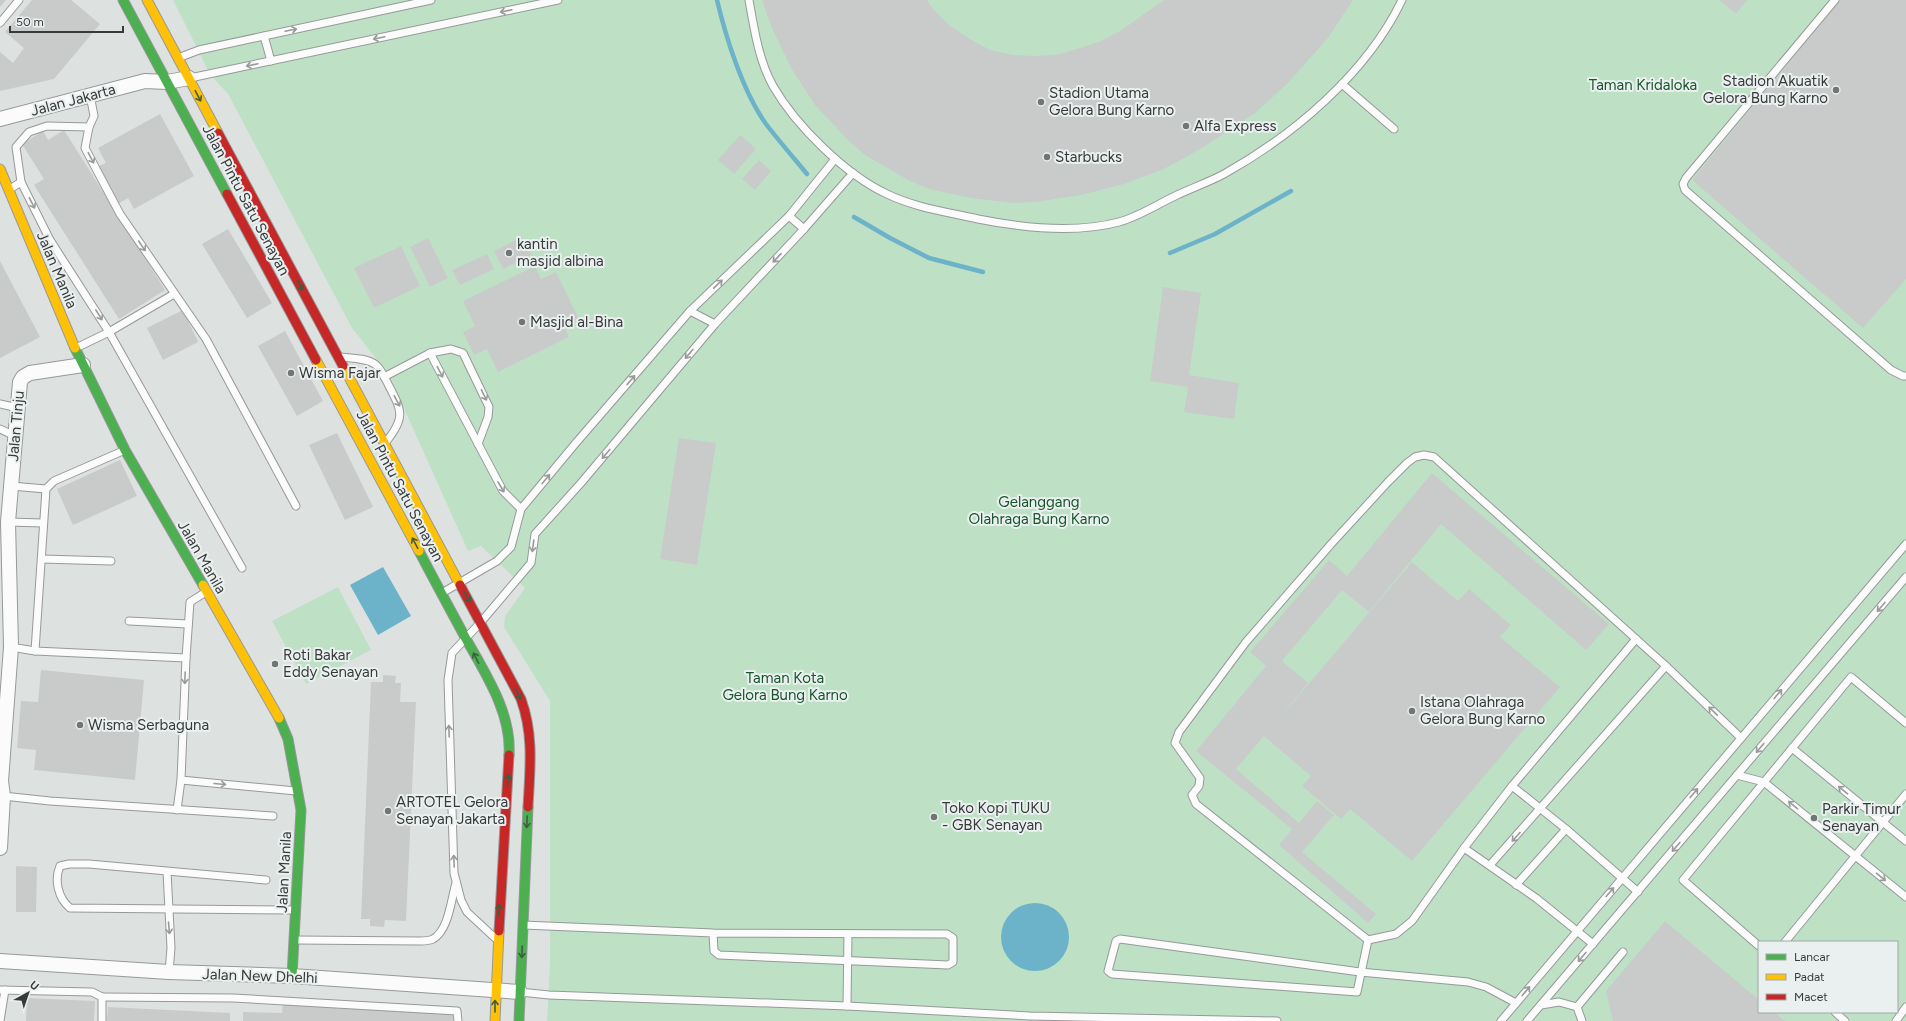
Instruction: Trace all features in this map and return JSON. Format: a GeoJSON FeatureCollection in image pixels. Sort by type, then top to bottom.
{"type":"FeatureCollection","features":[{"type":"Feature","properties":{"kind":"main road","name":"Jalan Pintu Satu Senayan"},"geometry":{"type":"LineString","coordinates":[[123,0],[442,593],[501,705],[508,724],[510,743],[495,991],[495,1021]]}},
{"type":"Feature","properties":{"kind":"main road","name":"Jalan Pintu Satu Senayan"},"geometry":{"type":"LineString","coordinates":[[147,0],[160,39],[178,58],[189,78],[481,622],[521,699],[528,718],[531,740],[519,1021]]}},
{"type":"Feature","properties":{"kind":"main road"},"geometry":{"type":"LineString","coordinates":[[144,40],[160,39]]}},
{"type":"Feature","properties":{"kind":"main road","name":"Jalan Manila"},"geometry":{"type":"LineString","coordinates":[[0,169],[75,348],[125,450],[274,707],[288,739],[302,810],[292,976]]}},
{"type":"Feature","properties":{"kind":"street"},"geometry":{"type":"LineString","coordinates":[[145,81],[159,66],[178,58]]}},
{"type":"Feature","properties":{"kind":"street","name":"Jalan Jakarta"},"geometry":{"type":"LineString","coordinates":[[0,119],[145,81],[167,82],[189,78]]}},
{"type":"Feature","properties":{"kind":"street","name":"Jalan Tinju"},"geometry":{"type":"LineString","coordinates":[[0,848],[3,796],[1,781],[11,647],[8,522],[20,382],[23,377],[30,373],[83,365]]}},
{"type":"Feature","properties":{"kind":"street","name":"Jalan New Dhelhi"},"geometry":{"type":"LineString","coordinates":[[0,961],[169,972],[292,976],[520,992]]}},
{"type":"Feature","properties":{"kind":"lane"},"geometry":{"type":"LineString","coordinates":[[0,23],[19,0]]}},
{"type":"Feature","properties":{"kind":"lane"},"geometry":{"type":"LineString","coordinates":[[178,58],[199,50],[431,0]]}},
{"type":"Feature","properties":{"kind":"lane"},"geometry":{"type":"LineString","coordinates":[[189,78],[558,0]]}},
{"type":"Feature","properties":{"kind":"lane"},"geometry":{"type":"LineString","coordinates":[[750,0],[760,52],[773,86],[801,124],[835,159],[853,173],[887,194],[920,206],[1001,224],[1077,229],[1120,222],[1222,174],[1258,153],[1312,112],[1342,84],[1376,45],[1402,0]]}},
{"type":"Feature","properties":{"kind":"lane"},"geometry":{"type":"LineString","coordinates":[[1835,0],[1686,178],[1683,184],[1685,190],[1891,370],[1906,376]]}},
{"type":"Feature","properties":{"kind":"lane"},"geometry":{"type":"LineString","coordinates":[[264,36],[271,61]]}},
{"type":"Feature","properties":{"kind":"lane"},"geometry":{"type":"LineString","coordinates":[[1342,84],[1394,129]]}},
{"type":"Feature","properties":{"kind":"lane"},"geometry":{"type":"LineString","coordinates":[[90,95],[94,116],[88,127],[85,148],[120,214],[206,340],[296,506]]}},
{"type":"Feature","properties":{"kind":"lane"},"geometry":{"type":"LineString","coordinates":[[88,127],[47,126],[30,132],[16,147],[21,182],[50,240],[109,332],[242,568]]}},
{"type":"Feature","properties":{"kind":"lane"},"geometry":{"type":"LineString","coordinates":[[442,593],[497,560],[511,547],[521,509],[690,311],[789,216],[835,159]]}},
{"type":"Feature","properties":{"kind":"lane"},"geometry":{"type":"LineString","coordinates":[[498,940],[467,912],[461,900],[454,873],[448,680],[452,653],[465,637],[481,622],[531,563],[535,534],[581,483],[715,324],[804,230],[853,173]]}},
{"type":"Feature","properties":{"kind":"lane"},"geometry":{"type":"LineString","coordinates":[[8,190],[21,182]]}},
{"type":"Feature","properties":{"kind":"lane"},"geometry":{"type":"LineString","coordinates":[[789,216],[804,230]]}},
{"type":"Feature","properties":{"kind":"lane"},"geometry":{"type":"LineString","coordinates":[[75,348],[109,332],[174,294]]}},
{"type":"Feature","properties":{"kind":"lane"},"geometry":{"type":"LineString","coordinates":[[690,311],[715,324]]}},
{"type":"Feature","properties":{"kind":"lane"},"geometry":{"type":"LineString","coordinates":[[384,377],[430,353],[450,349],[463,353],[489,407],[488,417],[478,444]]}},
{"type":"Feature","properties":{"kind":"lane"},"geometry":{"type":"LineString","coordinates":[[430,353],[503,491],[521,509]]}},
{"type":"Feature","properties":{"kind":"lane"},"geometry":{"type":"LineString","coordinates":[[338,356],[367,360],[377,365],[384,377],[400,408],[398,427],[385,444]]}},
{"type":"Feature","properties":{"kind":"lane"},"geometry":{"type":"LineString","coordinates":[[0,404],[18,408]]}},
{"type":"Feature","properties":{"kind":"lane"},"geometry":{"type":"LineString","coordinates":[[0,429],[15,436]]}},
{"type":"Feature","properties":{"kind":"lane"},"geometry":{"type":"LineString","coordinates":[[34,651],[46,489],[54,481],[125,450]]}},
{"type":"Feature","properties":{"kind":"lane"},"geometry":{"type":"LineString","coordinates":[[1368,940],[1196,804],[1192,796],[1199,786],[1200,778],[1175,743],[1179,732],[1246,642],[1332,543],[1407,462],[1415,457],[1424,455],[1434,457],[1666,666],[1741,738]]}},
{"type":"Feature","properties":{"kind":"lane"},"geometry":{"type":"LineString","coordinates":[[11,486],[46,489]]}},
{"type":"Feature","properties":{"kind":"lane"},"geometry":{"type":"LineString","coordinates":[[8,522],[43,523]]}},
{"type":"Feature","properties":{"kind":"lane"},"geometry":{"type":"LineString","coordinates":[[1501,1021],[1906,544]]}},
{"type":"Feature","properties":{"kind":"lane"},"geometry":{"type":"LineString","coordinates":[[42,559],[110,562]]}},
{"type":"Feature","properties":{"kind":"lane"},"geometry":{"type":"LineString","coordinates":[[1527,1021],[1906,577]]}},
{"type":"Feature","properties":{"kind":"lane"},"geometry":{"type":"LineString","coordinates":[[177,810],[181,780],[190,602],[206,592]]}},
{"type":"Feature","properties":{"kind":"lane"},"geometry":{"type":"LineString","coordinates":[[129,621],[188,624]]}},
{"type":"Feature","properties":{"kind":"lane"},"geometry":{"type":"LineString","coordinates":[[1368,940],[1396,934],[1412,921],[1464,848],[1512,786],[1636,639]]}},
{"type":"Feature","properties":{"kind":"lane"},"geometry":{"type":"LineString","coordinates":[[11,647],[34,651],[186,658]]}},
{"type":"Feature","properties":{"kind":"lane"},"geometry":{"type":"LineString","coordinates":[[1490,865],[1666,666]]}},
{"type":"Feature","properties":{"kind":"lane"},"geometry":{"type":"LineString","coordinates":[[1758,945],[1683,880],[1851,677],[1906,723]]}},
{"type":"Feature","properties":{"kind":"lane"},"geometry":{"type":"LineString","coordinates":[[1792,748],[1906,841]]}},
{"type":"Feature","properties":{"kind":"lane"},"geometry":{"type":"LineString","coordinates":[[1737,775],[1764,782],[1906,897]]}},
{"type":"Feature","properties":{"kind":"lane"},"geometry":{"type":"LineString","coordinates":[[181,780],[299,791]]}},
{"type":"Feature","properties":{"kind":"lane"},"geometry":{"type":"LineString","coordinates":[[1512,786],[1566,829],[1638,892]]}},
{"type":"Feature","properties":{"kind":"lane"},"geometry":{"type":"LineString","coordinates":[[1786,941],[1906,794]]}},
{"type":"Feature","properties":{"kind":"lane"},"geometry":{"type":"LineString","coordinates":[[3,796],[273,816]]}},
{"type":"Feature","properties":{"kind":"lane"},"geometry":{"type":"LineString","coordinates":[[1516,884],[1566,829]]}},
{"type":"Feature","properties":{"kind":"lane"},"geometry":{"type":"LineString","coordinates":[[1464,848],[1490,865],[1578,930],[1593,944]]}},
{"type":"Feature","properties":{"kind":"lane"},"geometry":{"type":"LineString","coordinates":[[266,880],[89,864],[69,864],[60,866],[56,877],[62,901],[70,908],[296,910]]}},
{"type":"Feature","properties":{"kind":"lane"},"geometry":{"type":"LineString","coordinates":[[167,872],[167,908],[171,948],[169,972]]}},
{"type":"Feature","properties":{"kind":"lane"},"geometry":{"type":"LineString","coordinates":[[293,940],[420,942],[432,940],[438,935],[446,919],[456,881]]}},
{"type":"Feature","properties":{"kind":"lane"},"geometry":{"type":"LineString","coordinates":[[523,925],[713,933],[947,934],[954,938],[953,962],[948,966],[849,960],[719,955],[714,951],[713,933]]}},
{"type":"Feature","properties":{"kind":"lane"},"geometry":{"type":"LineString","coordinates":[[847,1006],[849,960],[848,934]]}},
{"type":"Feature","properties":{"kind":"lane"},"geometry":{"type":"LineString","coordinates":[[1368,940],[1360,972],[1357,992],[1112,974],[1108,971],[1116,941],[1120,939],[1360,972],[1473,983],[1486,987],[1516,1003]]}},
{"type":"Feature","properties":{"kind":"lane"},"geometry":{"type":"LineString","coordinates":[[1577,1007],[1623,952]]}},
{"type":"Feature","properties":{"kind":"lane"},"geometry":{"type":"LineString","coordinates":[[0,1021],[3,990],[92,992],[102,997],[233,998],[457,1011],[458,1021]]}},
{"type":"Feature","properties":{"kind":"lane"},"geometry":{"type":"LineString","coordinates":[[520,992],[549,995],[847,1006],[1132,1020],[1277,1021]]}},
{"type":"Feature","properties":{"kind":"lane"},"geometry":{"type":"LineString","coordinates":[[102,997],[102,1021]]}},
{"type":"Feature","properties":{"kind":"lane"},"geometry":{"type":"LineString","coordinates":[[1541,1005],[1559,1002],[1577,1007]]}},
{"type":"Feature","properties":{"kind":"lane"},"geometry":{"type":"LineString","coordinates":[[1577,1007],[1582,1021]]}},
{"type":"Feature","properties":{"kind":"lane"},"geometry":{"type":"LineString","coordinates":[[1896,1021],[1906,1008]]}},
{"type":"Feature","properties":{"kind":"lane"},"geometry":{"type":"LineString","coordinates":[[1836,1013],[1845,1021]]}},
{"type":"Feature","properties":{"kind":"green space","name":"Gelanggang Olahraga Bung Karno"},"geometry":{"type":"Polygon","coordinates":[[[173,0],[1906,0],[1906,1021],[547,1021],[550,963],[550,701],[504,627],[505,616],[525,588],[481,546],[468,551],[389,375],[352,328],[228,94],[210,74],[173,0]]]}},
{"type":"Feature","properties":{"kind":"green space"},"geometry":{"type":"Polygon","coordinates":[[[338,587],[371,650],[306,684],[272,621],[338,587]]]}},
{"type":"Feature","properties":{"kind":"water"},"geometry":{"type":"Polygon","coordinates":[[[383,567],[411,616],[378,635],[350,585],[383,567]]]}},
{"type":"Feature","properties":{"kind":"water"},"geometry":{"type":"Polygon","coordinates":[[[1035,903],[1048,906],[1059,913],[1066,924],[1069,937],[1066,950],[1059,961],[1048,968],[1035,971],[1022,968],[1011,961],[1004,950],[1001,937],[1004,924],[1011,913],[1022,906],[1035,903]]]}},
{"type":"Feature","properties":{"kind":"building"},"geometry":{"type":"Polygon","coordinates":[[[0,0],[6,0],[0,7],[0,0]]]}},
{"type":"Feature","properties":{"kind":"building"},"geometry":{"type":"Polygon","coordinates":[[[32,0],[71,0],[100,24],[54,79],[0,91],[0,52],[13,63],[24,48],[5,32],[32,0]]]}},
{"type":"Feature","properties":{"kind":"building","name":"Stadion Utama Gelora Bung Karno"},"geometry":{"type":"Polygon","coordinates":[[[762,0],[927,0],[934,10],[949,25],[990,50],[1014,55],[1036,56],[1060,54],[1099,42],[1120,31],[1164,0],[1353,0],[1328,38],[1286,85],[1255,113],[1202,148],[1164,169],[1124,184],[1081,195],[1036,202],[1013,203],[971,198],[929,189],[910,181],[865,155],[848,140],[815,105],[791,68],[771,26],[762,0]]]}},
{"type":"Feature","properties":{"kind":"building"},"geometry":{"type":"Polygon","coordinates":[[[1719,0],[1747,0],[1736,14],[1719,0]]]}},
{"type":"Feature","properties":{"kind":"building","name":"Stadion Akuatik Gelora Bung Karno"},"geometry":{"type":"Polygon","coordinates":[[[1840,0],[1906,0],[1906,279],[1863,328],[1692,180],[1840,0]]]}},
{"type":"Feature","properties":{"kind":"building"},"geometry":{"type":"Polygon","coordinates":[[[160,114],[194,176],[134,209],[128,198],[118,204],[97,167],[106,163],[98,148],[160,114]]]}},
{"type":"Feature","properties":{"kind":"building"},"geometry":{"type":"Polygon","coordinates":[[[64,130],[165,290],[119,319],[34,185],[44,179],[22,144],[43,131],[48,140],[64,130]]]}},
{"type":"Feature","properties":{"kind":"building"},"geometry":{"type":"Polygon","coordinates":[[[740,135],[756,149],[734,174],[718,160],[740,135]]]}},
{"type":"Feature","properties":{"kind":"building"},"geometry":{"type":"Polygon","coordinates":[[[759,160],[771,171],[755,190],[742,179],[759,160]]]}},
{"type":"Feature","properties":{"kind":"building"},"geometry":{"type":"Polygon","coordinates":[[[228,229],[272,303],[247,318],[202,244],[228,229]]]}},
{"type":"Feature","properties":{"kind":"building"},"geometry":{"type":"Polygon","coordinates":[[[522,237],[531,255],[503,269],[494,251],[522,237]]]}},
{"type":"Feature","properties":{"kind":"building"},"geometry":{"type":"Polygon","coordinates":[[[428,238],[448,278],[430,287],[410,247],[428,238]]]}},
{"type":"Feature","properties":{"kind":"building"},"geometry":{"type":"Polygon","coordinates":[[[401,246],[420,286],[374,308],[354,268],[401,246]]]}},
{"type":"Feature","properties":{"kind":"building"},"geometry":{"type":"Polygon","coordinates":[[[487,254],[494,269],[460,285],[452,270],[487,254]]]}},
{"type":"Feature","properties":{"kind":"building"},"geometry":{"type":"Polygon","coordinates":[[[0,261],[40,337],[0,358],[0,261]]]}},
{"type":"Feature","properties":{"kind":"building","name":"Masjid al-Bina"},"geometry":{"type":"Polygon","coordinates":[[[535,266],[541,279],[556,272],[579,319],[564,326],[569,337],[498,372],[487,349],[474,355],[463,332],[475,326],[463,301],[535,266]]]}},
{"type":"Feature","properties":{"kind":"building"},"geometry":{"type":"Polygon","coordinates":[[[1163,287],[1201,293],[1189,375],[1239,383],[1234,419],[1184,412],[1188,387],[1150,381],[1163,287]]]}},
{"type":"Feature","properties":{"kind":"building"},"geometry":{"type":"Polygon","coordinates":[[[183,310],[198,342],[163,360],[147,328],[183,310]]]}},
{"type":"Feature","properties":{"kind":"building","name":"Wisma Fajar"},"geometry":{"type":"Polygon","coordinates":[[[285,331],[323,401],[297,416],[258,346],[285,331]]]}},
{"type":"Feature","properties":{"kind":"building"},"geometry":{"type":"Polygon","coordinates":[[[337,433],[373,507],[345,520],[309,445],[337,433]]]}},
{"type":"Feature","properties":{"kind":"building"},"geometry":{"type":"Polygon","coordinates":[[[679,438],[716,443],[697,565],[660,559],[679,438]]]}},
{"type":"Feature","properties":{"kind":"building"},"geometry":{"type":"Polygon","coordinates":[[[120,460],[137,496],[73,525],[57,489],[120,460]]]}},
{"type":"Feature","properties":{"kind":"building","name":"Istana Olahraga Gelora Bung Karno"},"geometry":{"type":"Polygon","coordinates":[[[1432,473],[1609,624],[1586,650],[1441,524],[1369,612],[1342,590],[1282,661],[1308,683],[1272,727],[1412,562],[1458,601],[1469,589],[1511,625],[1500,637],[1560,687],[1412,861],[1350,809],[1341,819],[1302,786],[1311,776],[1264,736],[1236,769],[1299,823],[1317,801],[1334,815],[1302,852],[1376,914],[1368,923],[1279,845],[1292,829],[1196,751],[1266,666],[1250,652],[1329,560],[1347,576],[1432,473]]]}},
{"type":"Feature","properties":{"kind":"building","name":"Wisma Serbaguna"},"geometry":{"type":"Polygon","coordinates":[[[41,670],[144,680],[135,780],[34,770],[36,750],[17,748],[21,701],[38,702],[41,670]]]}},
{"type":"Feature","properties":{"kind":"building","name":"ARTOTEL Gelora Senayan Jakarta"},"geometry":{"type":"Polygon","coordinates":[[[383,675],[396,676],[395,683],[401,683],[400,702],[416,702],[406,921],[385,920],[384,927],[370,926],[370,919],[361,919],[371,682],[383,682],[383,675]]]}},
{"type":"Feature","properties":{"kind":"building"},"geometry":{"type":"Polygon","coordinates":[[[16,866],[37,867],[36,912],[16,912],[16,866]]]}},
{"type":"Feature","properties":{"kind":"building"},"geometry":{"type":"Polygon","coordinates":[[[1665,921],[1758,999],[1758,1013],[1775,1013],[1785,1021],[1613,1021],[1606,991],[1665,921]]]}},
{"type":"Feature","properties":{"kind":"building"},"geometry":{"type":"Polygon","coordinates":[[[27,998],[95,1001],[94,1021],[26,1021],[27,998]]]}},
{"type":"Feature","properties":{"kind":"building"},"geometry":{"type":"Polygon","coordinates":[[[283,1002],[453,1008],[453,1021],[243,1021],[243,1012],[282,1013],[283,1002]]]}},
{"type":"Feature","properties":{"kind":"building"},"geometry":{"type":"Polygon","coordinates":[[[108,1007],[230,1013],[230,1021],[107,1021],[108,1007]]]}},
{"type":"Feature","properties":{"kind":"waterway"},"geometry":{"type":"LineString","coordinates":[[717,0],[730,47],[750,96],[766,124],[807,174]]}},
{"type":"Feature","properties":{"kind":"waterway"},"geometry":{"type":"LineString","coordinates":[[1170,253],[1215,234],[1291,191]]}},
{"type":"Feature","properties":{"kind":"waterway"},"geometry":{"type":"LineString","coordinates":[[854,217],[929,258],[983,272]]}},
{"type":"Feature","properties":{"kind":"traffic: fast"},"geometry":{"type":"LineString","coordinates":[[123,0],[227,194]]}},
{"type":"Feature","properties":{"kind":"traffic: fast"},"geometry":{"type":"LineString","coordinates":[[75,348],[125,450],[203,585]]}},
{"type":"Feature","properties":{"kind":"traffic: fast"},"geometry":{"type":"LineString","coordinates":[[419,551],[496,694],[506,724],[509,739],[509,755]]}},
{"type":"Feature","properties":{"kind":"traffic: fast"},"geometry":{"type":"LineString","coordinates":[[279,718],[288,739],[301,810],[292,976]]}},
{"type":"Feature","properties":{"kind":"traffic: fast"},"geometry":{"type":"LineString","coordinates":[[519,1021],[528,807]]}},
{"type":"Feature","properties":{"kind":"traffic: slow"},"geometry":{"type":"LineString","coordinates":[[147,0],[218,133]]}},
{"type":"Feature","properties":{"kind":"traffic: slow"},"geometry":{"type":"LineString","coordinates":[[0,169],[75,348]]}},
{"type":"Feature","properties":{"kind":"traffic: slow"},"geometry":{"type":"LineString","coordinates":[[316,360],[419,551]]}},
{"type":"Feature","properties":{"kind":"traffic: slow"},"geometry":{"type":"LineString","coordinates":[[343,366],[460,585]]}},
{"type":"Feature","properties":{"kind":"traffic: slow"},"geometry":{"type":"LineString","coordinates":[[203,585],[279,718]]}},
{"type":"Feature","properties":{"kind":"traffic: slow"},"geometry":{"type":"LineString","coordinates":[[495,1021],[499,931]]}},
{"type":"Feature","properties":{"kind":"traffic: jam"},"geometry":{"type":"LineString","coordinates":[[218,133],[343,366]]}},
{"type":"Feature","properties":{"kind":"traffic: jam"},"geometry":{"type":"LineString","coordinates":[[227,194],[316,360]]}},
{"type":"Feature","properties":{"kind":"traffic: jam"},"geometry":{"type":"LineString","coordinates":[[460,585],[521,699],[525,712],[528,726],[530,752],[528,807]]}},
{"type":"Feature","properties":{"kind":"traffic: jam"},"geometry":{"type":"LineString","coordinates":[[499,931],[509,755]]}},
{"type":"Feature","properties":{"kind":"place","name":"Stadion Akuatik Gelora Bung Karno"},"geometry":{"type":"Point","coordinates":[1836,90]}},
{"type":"Feature","properties":{"kind":"place","name":"Stadion Utama Gelora Bung Karno"},"geometry":{"type":"Point","coordinates":[1041,102]}},
{"type":"Feature","properties":{"kind":"place","name":"Alfa Express"},"geometry":{"type":"Point","coordinates":[1186,126]}},
{"type":"Feature","properties":{"kind":"place","name":"Starbucks"},"geometry":{"type":"Point","coordinates":[1047,157]}},
{"type":"Feature","properties":{"kind":"place","name":"kantin masjid albina"},"geometry":{"type":"Point","coordinates":[509,253]}},
{"type":"Feature","properties":{"kind":"place","name":"Masjid al-Bina"},"geometry":{"type":"Point","coordinates":[522,322]}},
{"type":"Feature","properties":{"kind":"place","name":"Wisma Fajar"},"geometry":{"type":"Point","coordinates":[291,373]}},
{"type":"Feature","properties":{"kind":"place","name":"Roti Bakar Eddy Senayan"},"geometry":{"type":"Point","coordinates":[275,664]}},
{"type":"Feature","properties":{"kind":"place","name":"Istana Olahraga Gelora Bung Karno"},"geometry":{"type":"Point","coordinates":[1412,711]}},
{"type":"Feature","properties":{"kind":"place","name":"Wisma Serbaguna"},"geometry":{"type":"Point","coordinates":[80,725]}},
{"type":"Feature","properties":{"kind":"place","name":"ARTOTEL Gelora Senayan Jakarta"},"geometry":{"type":"Point","coordinates":[388,811]}},
{"type":"Feature","properties":{"kind":"place","name":"Toko Kopi TUKU - GBK Senayan"},"geometry":{"type":"Point","coordinates":[934,817]}},
{"type":"Feature","properties":{"kind":"place","name":"Parkir Timur Senayan"},"geometry":{"type":"Point","coordinates":[1814,818]}},
{"type":"Feature","properties":{"kind":"park label","name":"Taman Kridaloka"},"geometry":{"type":"Point","coordinates":[1643,85]}},
{"type":"Feature","properties":{"kind":"park label","name":"Taman Kota Gelora Bung Karno"},"geometry":{"type":"Point","coordinates":[785,686]}}]}
